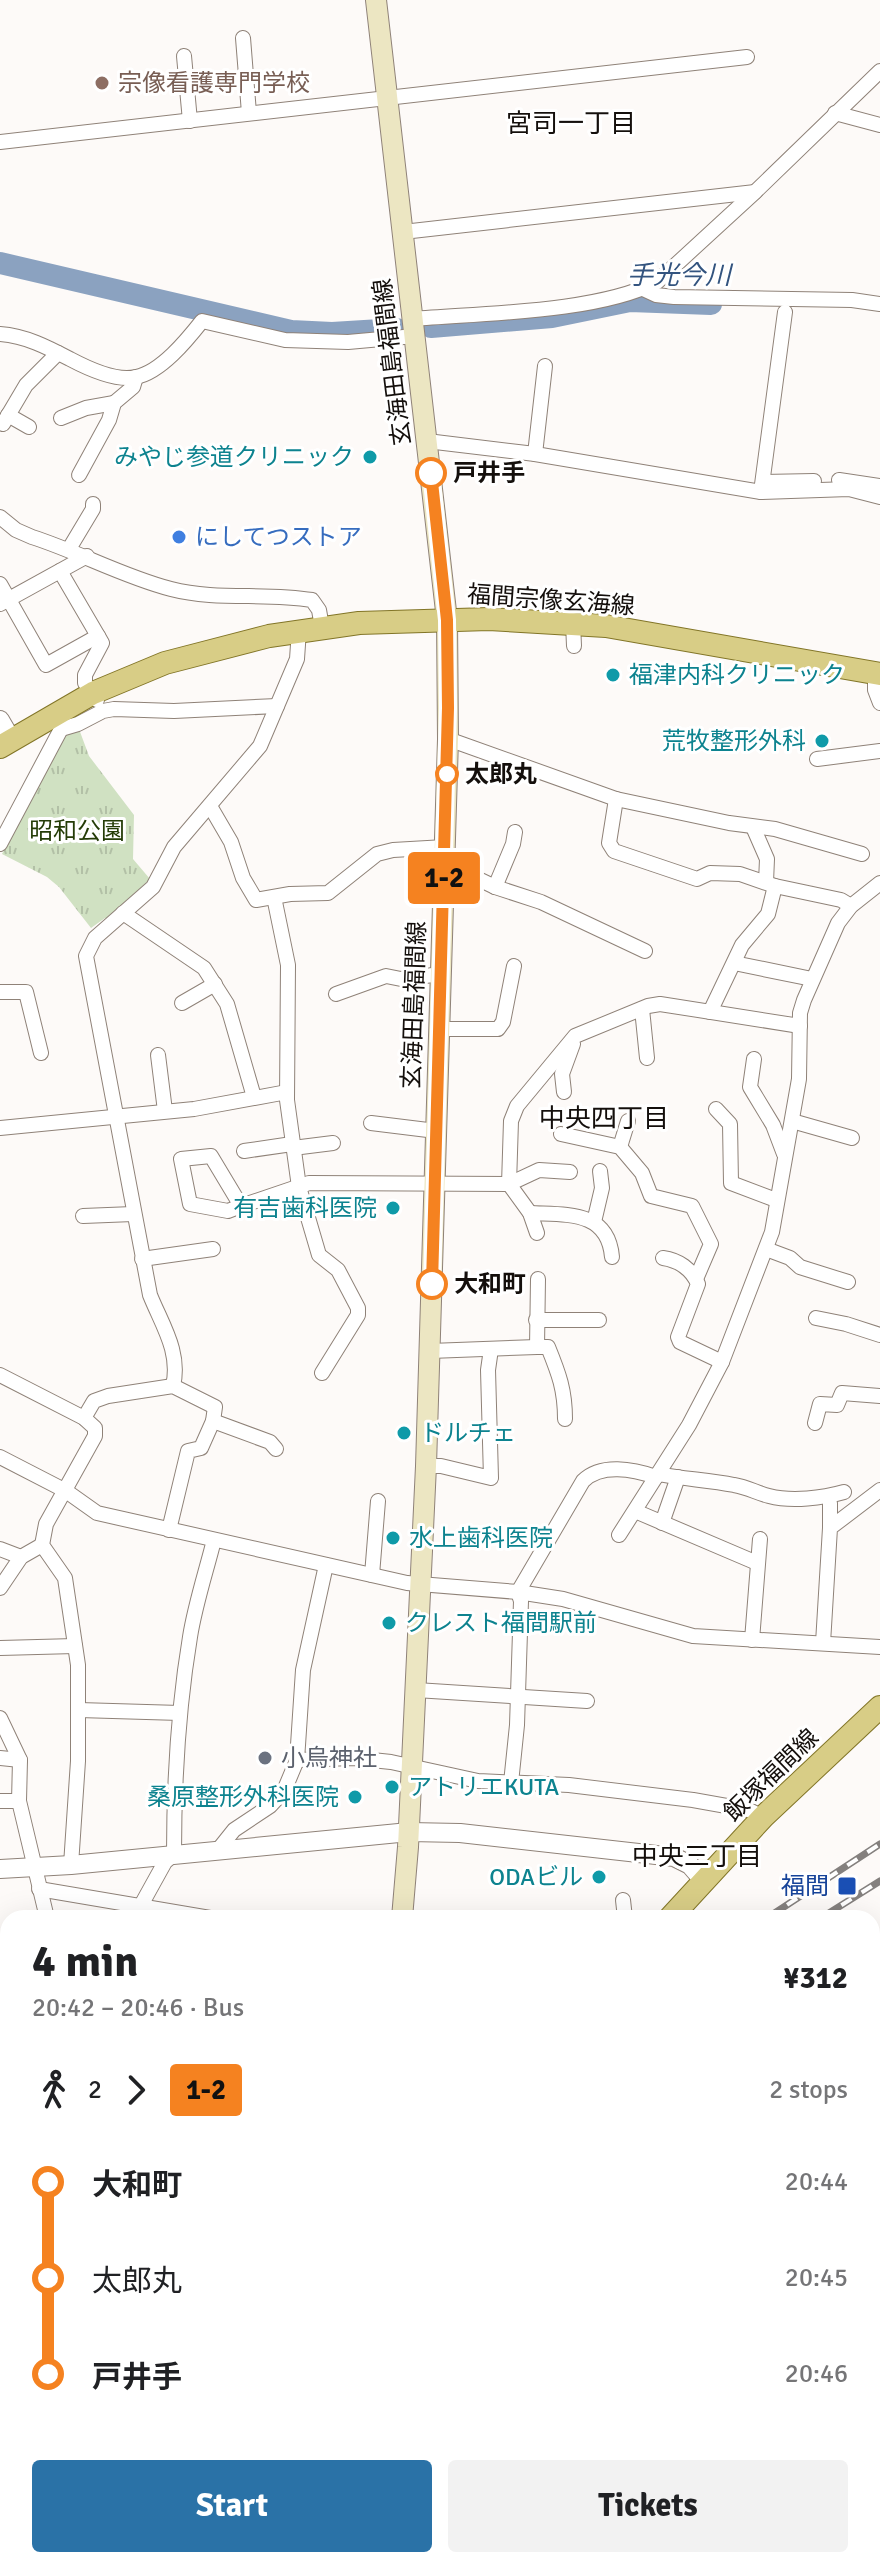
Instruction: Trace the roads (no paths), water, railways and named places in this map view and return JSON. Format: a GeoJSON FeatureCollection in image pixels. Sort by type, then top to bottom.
{"type":"FeatureCollection","features":[{"type":"Feature","properties":{"kind":"main road","name":"玄海田島福間線"},"geometry":{"type":"LineString","coordinates":[[376,0],[447,620],[448,739],[430,1351],[416,1690],[403,1910]]}},
{"type":"Feature","properties":{"kind":"main road","name":"福間宗像玄海線"},"geometry":{"type":"LineString","coordinates":[[4,735],[59,721],[98,702],[142,672],[203,651],[322,627],[447,620],[573,635],[606,626],[878,673]]}},
{"type":"Feature","properties":{"kind":"main road","name":"飯塚福間線"},"geometry":{"type":"LineString","coordinates":[[677,1910],[763,1817],[880,1707]]}},
{"type":"Feature","properties":{"kind":"street"},"geometry":{"type":"LineString","coordinates":[[243,38],[249,113]]}},
{"type":"Feature","properties":{"kind":"street"},"geometry":{"type":"LineString","coordinates":[[184,56],[190,121]]}},
{"type":"Feature","properties":{"kind":"street"},"geometry":{"type":"LineString","coordinates":[[0,142],[747,57]]}},
{"type":"Feature","properties":{"kind":"street"},"geometry":{"type":"LineString","coordinates":[[0,334],[29,339],[100,372],[136,377],[153,369],[181,347],[202,321],[270,338],[348,342],[643,289],[667,274],[880,71]]}},
{"type":"Feature","properties":{"kind":"street"},"geometry":{"type":"LineString","coordinates":[[835,113],[880,125]]}},
{"type":"Feature","properties":{"kind":"street"},"geometry":{"type":"LineString","coordinates":[[403,232],[755,192]]}},
{"type":"Feature","properties":{"kind":"street"},"geometry":{"type":"LineString","coordinates":[[643,289],[656,295],[674,297],[852,300],[880,304]]}},
{"type":"Feature","properties":{"kind":"street"},"geometry":{"type":"LineString","coordinates":[[762,487],[785,312]]}},
{"type":"Feature","properties":{"kind":"street"},"geometry":{"type":"LineString","coordinates":[[29,427],[5,419],[26,385],[58,353]]}},
{"type":"Feature","properties":{"kind":"street"},"geometry":{"type":"LineString","coordinates":[[535,454],[545,366]]}},
{"type":"Feature","properties":{"kind":"street"},"geometry":{"type":"LineString","coordinates":[[61,418],[86,408],[114,403],[133,387],[136,377]]}},
{"type":"Feature","properties":{"kind":"street"},"geometry":{"type":"LineString","coordinates":[[79,475],[109,420],[114,403]]}},
{"type":"Feature","properties":{"kind":"street"},"geometry":{"type":"LineString","coordinates":[[427,441],[762,487],[849,489],[880,497]]}},
{"type":"Feature","properties":{"kind":"street"},"geometry":{"type":"LineString","coordinates":[[762,487],[841,480],[880,486]]}},
{"type":"Feature","properties":{"kind":"street"},"geometry":{"type":"LineString","coordinates":[[69,549],[93,504]]}},
{"type":"Feature","properties":{"kind":"street"},"geometry":{"type":"LineString","coordinates":[[0,517],[16,530],[32,537],[172,590],[312,600],[319,610],[322,627]]}},
{"type":"Feature","properties":{"kind":"street"},"geometry":{"type":"LineString","coordinates":[[4,602],[87,556]]}},
{"type":"Feature","properties":{"kind":"street"},"geometry":{"type":"LineString","coordinates":[[60,571],[102,643],[85,675],[85,683],[98,702],[125,709],[174,711],[277,706]]}},
{"type":"Feature","properties":{"kind":"street"},"geometry":{"type":"LineString","coordinates":[[0,584],[4,602],[46,665],[98,636]]}},
{"type":"Feature","properties":{"kind":"street"},"geometry":{"type":"LineString","coordinates":[[173,1386],[176,1375],[172,1343],[150,1295],[142,1259],[86,956],[95,938],[153,887],[174,847],[260,746],[297,659],[299,630]]}},
{"type":"Feature","properties":{"kind":"street"},"geometry":{"type":"LineString","coordinates":[[878,673],[875,690],[880,703]]}},
{"type":"Feature","properties":{"kind":"street"},"geometry":{"type":"LineString","coordinates":[[0,844],[59,721]]}},
{"type":"Feature","properties":{"kind":"street"},"geometry":{"type":"LineString","coordinates":[[448,739],[616,799],[775,829],[862,854]]}},
{"type":"Feature","properties":{"kind":"street"},"geometry":{"type":"LineString","coordinates":[[817,759],[880,751]]}},
{"type":"Feature","properties":{"kind":"street"},"geometry":{"type":"LineString","coordinates":[[616,799],[609,843],[614,851],[697,879],[710,873],[723,872],[841,900],[851,906]]}},
{"type":"Feature","properties":{"kind":"street"},"geometry":{"type":"LineString","coordinates":[[210,806],[231,842],[243,878],[256,900],[328,893],[377,854],[393,850],[445,855],[495,887],[541,902],[645,951]]}},
{"type":"Feature","properties":{"kind":"street"},"geometry":{"type":"LineString","coordinates":[[710,1012],[742,945],[768,914],[770,884],[767,859],[753,827]]}},
{"type":"Feature","properties":{"kind":"street"},"geometry":{"type":"LineString","coordinates":[[495,887],[515,832]]}},
{"type":"Feature","properties":{"kind":"street"},"geometry":{"type":"LineString","coordinates":[[619,1535],[689,1425],[722,1362],[772,1232],[799,1079],[800,1013],[838,923],[851,906],[880,883]]}},
{"type":"Feature","properties":{"kind":"street"},"geometry":{"type":"LineString","coordinates":[[274,897],[288,965],[287,1092],[299,1187],[319,1255],[338,1270],[358,1308],[358,1315],[322,1373]]}},
{"type":"Feature","properties":{"kind":"street"},"geometry":{"type":"LineString","coordinates":[[123,913],[204,968],[227,1004],[254,1097]]}},
{"type":"Feature","properties":{"kind":"street"},"geometry":{"type":"LineString","coordinates":[[734,963],[812,979]]}},
{"type":"Feature","properties":{"kind":"street"},"geometry":{"type":"LineString","coordinates":[[440,1029],[498,1029],[503,1022],[514,966]]}},
{"type":"Feature","properties":{"kind":"street"},"geometry":{"type":"LineString","coordinates":[[336,994],[386,976],[401,979],[441,974]]}},
{"type":"Feature","properties":{"kind":"street"},"geometry":{"type":"LineString","coordinates":[[182,1003],[215,984]]}},
{"type":"Feature","properties":{"kind":"street"},"geometry":{"type":"LineString","coordinates":[[0,992],[26,992],[41,1053]]}},
{"type":"Feature","properties":{"kind":"street"},"geometry":{"type":"LineString","coordinates":[[537,1233],[530,1213],[509,1184],[511,1121],[526,1092],[575,1036],[660,1004],[800,1026]]}},
{"type":"Feature","properties":{"kind":"street"},"geometry":{"type":"LineString","coordinates":[[642,1009],[647,1058]]}},
{"type":"Feature","properties":{"kind":"street"},"geometry":{"type":"LineString","coordinates":[[564,1092],[562,1074],[575,1036]]}},
{"type":"Feature","properties":{"kind":"street"},"geometry":{"type":"LineString","coordinates":[[158,1055],[165,1111]]}},
{"type":"Feature","properties":{"kind":"street"},"geometry":{"type":"LineString","coordinates":[[754,1059],[750,1087],[773,1125],[785,1154]]}},
{"type":"Feature","properties":{"kind":"street"},"geometry":{"type":"LineString","coordinates":[[0,1128],[194,1109],[287,1092]]}},
{"type":"Feature","properties":{"kind":"street"},"geometry":{"type":"LineString","coordinates":[[716,1109],[730,1124],[731,1183],[776,1200]]}},
{"type":"Feature","properties":{"kind":"street"},"geometry":{"type":"LineString","coordinates":[[620,1147],[628,1121]]}},
{"type":"Feature","properties":{"kind":"street"},"geometry":{"type":"LineString","coordinates":[[792,1121],[852,1138]]}},
{"type":"Feature","properties":{"kind":"street"},"geometry":{"type":"LineString","coordinates":[[371,1123],[436,1131]]}},
{"type":"Feature","properties":{"kind":"street"},"geometry":{"type":"LineString","coordinates":[[561,1134],[620,1147],[642,1173],[651,1196],[692,1206],[711,1244],[696,1279]]}},
{"type":"Feature","properties":{"kind":"street"},"geometry":{"type":"LineString","coordinates":[[244,1151],[333,1143]]}},
{"type":"Feature","properties":{"kind":"street"},"geometry":{"type":"LineString","coordinates":[[241,1206],[211,1156],[181,1159],[190,1204],[228,1211],[309,1183],[509,1184],[539,1170],[570,1172]]}},
{"type":"Feature","properties":{"kind":"street"},"geometry":{"type":"LineString","coordinates":[[594,1222],[602,1188],[600,1171]]}},
{"type":"Feature","properties":{"kind":"street"},"geometry":{"type":"LineString","coordinates":[[530,1213],[581,1217],[594,1222],[610,1241],[612,1257]]}},
{"type":"Feature","properties":{"kind":"street"},"geometry":{"type":"LineString","coordinates":[[83,1216],[133,1214]]}},
{"type":"Feature","properties":{"kind":"street"},"geometry":{"type":"LineString","coordinates":[[142,1259],[213,1249]]}},
{"type":"Feature","properties":{"kind":"street"},"geometry":{"type":"LineString","coordinates":[[766,1249],[790,1258],[800,1267],[848,1282]]}},
{"type":"Feature","properties":{"kind":"street"},"geometry":{"type":"LineString","coordinates":[[663,1258],[677,1260],[696,1279],[698,1289],[678,1337],[680,1342],[722,1362]]}},
{"type":"Feature","properties":{"kind":"street"},"geometry":{"type":"LineString","coordinates":[[537,1347],[538,1279]]}},
{"type":"Feature","properties":{"kind":"street"},"geometry":{"type":"LineString","coordinates":[[816,1318],[880,1335]]}},
{"type":"Feature","properties":{"kind":"street"},"geometry":{"type":"LineString","coordinates":[[536,1320],[599,1320]]}},
{"type":"Feature","properties":{"kind":"street"},"geometry":{"type":"LineString","coordinates":[[430,1351],[548,1347],[565,1389],[565,1419]]}},
{"type":"Feature","properties":{"kind":"street"},"geometry":{"type":"LineString","coordinates":[[426,1466],[441,1466],[491,1478],[488,1370],[491,1349]]}},
{"type":"Feature","properties":{"kind":"street"},"geometry":{"type":"LineString","coordinates":[[0,1375],[84,1418],[95,1428],[95,1436],[46,1524],[42,1545],[65,1578],[75,1646],[79,1710],[71,1865]]}},
{"type":"Feature","properties":{"kind":"street"},"geometry":{"type":"LineString","coordinates":[[84,1418],[94,1401],[173,1386],[215,1407],[213,1421],[201,1448],[188,1451],[169,1530]]}},
{"type":"Feature","properties":{"kind":"street"},"geometry":{"type":"LineString","coordinates":[[815,1423],[820,1404],[837,1405],[842,1393],[880,1396]]}},
{"type":"Feature","properties":{"kind":"street"},"geometry":{"type":"LineString","coordinates":[[213,1421],[270,1442],[276,1449]]}},
{"type":"Feature","properties":{"kind":"street"},"geometry":{"type":"LineString","coordinates":[[0,1457],[66,1491],[97,1513],[372,1575],[421,1585],[518,1592],[594,1606],[693,1636],[880,1647]]}},
{"type":"Feature","properties":{"kind":"street"},"geometry":{"type":"LineString","coordinates":[[511,1783],[521,1601],[518,1592],[583,1481],[592,1472],[605,1469],[641,1472],[731,1484],[785,1498],[844,1492]]}},
{"type":"Feature","properties":{"kind":"street"},"geometry":{"type":"LineString","coordinates":[[662,1523],[678,1477]]}},
{"type":"Feature","properties":{"kind":"street"},"geometry":{"type":"LineString","coordinates":[[830,1528],[880,1490]]}},
{"type":"Feature","properties":{"kind":"street"},"geometry":{"type":"LineString","coordinates":[[372,1575],[378,1501]]}},
{"type":"Feature","properties":{"kind":"street"},"geometry":{"type":"LineString","coordinates":[[823,1643],[830,1503]]}},
{"type":"Feature","properties":{"kind":"street"},"geometry":{"type":"LineString","coordinates":[[635,1511],[757,1563]]}},
{"type":"Feature","properties":{"kind":"street"},"geometry":{"type":"LineString","coordinates":[[752,1640],[760,1539]]}},
{"type":"Feature","properties":{"kind":"street"},"geometry":{"type":"LineString","coordinates":[[137,1910],[165,1862],[174,1854],[175,1766],[190,1634],[214,1540]]}},
{"type":"Feature","properties":{"kind":"street"},"geometry":{"type":"LineString","coordinates":[[0,1588],[21,1557],[42,1545]]}},
{"type":"Feature","properties":{"kind":"street"},"geometry":{"type":"LineString","coordinates":[[0,1549],[21,1557]]}},
{"type":"Feature","properties":{"kind":"street"},"geometry":{"type":"LineString","coordinates":[[218,1850],[234,1830],[270,1806],[284,1791],[297,1760],[302,1681],[326,1565]]}},
{"type":"Feature","properties":{"kind":"street"},"geometry":{"type":"LineString","coordinates":[[0,1648],[75,1646]]}},
{"type":"Feature","properties":{"kind":"street"},"geometry":{"type":"LineString","coordinates":[[416,1690],[587,1701]]}},
{"type":"Feature","properties":{"kind":"street"},"geometry":{"type":"LineString","coordinates":[[79,1710],[180,1713]]}},
{"type":"Feature","properties":{"kind":"street"},"geometry":{"type":"LineString","coordinates":[[0,1718],[20,1760],[19,1801],[45,1910]]}},
{"type":"Feature","properties":{"kind":"street"},"geometry":{"type":"LineString","coordinates":[[0,1758],[20,1760]]}},
{"type":"Feature","properties":{"kind":"street"},"geometry":{"type":"LineString","coordinates":[[297,1760],[353,1758],[412,1766],[443,1775],[511,1783],[569,1785],[693,1800],[749,1810],[763,1817]]}},
{"type":"Feature","properties":{"kind":"street"},"geometry":{"type":"LineString","coordinates":[[0,1801],[19,1801]]}},
{"type":"Feature","properties":{"kind":"street"},"geometry":{"type":"LineString","coordinates":[[0,1869],[71,1865],[409,1832],[460,1833],[674,1857],[690,1865],[703,1880]]}},
{"type":"Feature","properties":{"kind":"street"},"geometry":{"type":"LineString","coordinates":[[39,1889],[128,1910]]}},
{"type":"Feature","properties":{"kind":"street"},"geometry":{"type":"LineString","coordinates":[[623,1900],[624,1910]]}},
{"type":"Feature","properties":{"kind":"waterway","name":"手光今川"},"geometry":{"type":"LineString","coordinates":[[0,263],[291,331],[332,333],[397,329]]}},
{"type":"Feature","properties":{"kind":"waterway","name":"手光今川"},"geometry":{"type":"LineString","coordinates":[[431,327],[552,317],[630,301],[711,304]]}},
{"type":"Feature","properties":{"kind":"railway"},"geometry":{"type":"LineString","coordinates":[[779,1910],[880,1844]]}},
{"type":"Feature","properties":{"kind":"railway"},"geometry":{"type":"LineString","coordinates":[[834,1910],[880,1881]]}},
{"type":"Feature","properties":{"kind":"place","name":"宗像看護専門学校"},"geometry":{"type":"Point","coordinates":[102,83]}},
{"type":"Feature","properties":{"kind":"place","name":"みやじ参道クリニック"},"geometry":{"type":"Point","coordinates":[370,457]}},
{"type":"Feature","properties":{"kind":"place","name":"戸井手"},"geometry":{"type":"Point","coordinates":[431,473]}},
{"type":"Feature","properties":{"kind":"place","name":"にしてつストア"},"geometry":{"type":"Point","coordinates":[179,537]}},
{"type":"Feature","properties":{"kind":"place","name":"福津内科クリニック"},"geometry":{"type":"Point","coordinates":[613,675]}},
{"type":"Feature","properties":{"kind":"place","name":"荒牧整形外科"},"geometry":{"type":"Point","coordinates":[822,741]}},
{"type":"Feature","properties":{"kind":"place","name":"太郎丸"},"geometry":{"type":"Point","coordinates":[447,774]}},
{"type":"Feature","properties":{"kind":"place","name":"有吉歯科医院"},"geometry":{"type":"Point","coordinates":[393,1208]}},
{"type":"Feature","properties":{"kind":"place","name":"大和町"},"geometry":{"type":"Point","coordinates":[432,1284]}},
{"type":"Feature","properties":{"kind":"place","name":"ドルチェ"},"geometry":{"type":"Point","coordinates":[404,1433]}},
{"type":"Feature","properties":{"kind":"place","name":"水上歯科医院"},"geometry":{"type":"Point","coordinates":[393,1538]}},
{"type":"Feature","properties":{"kind":"place","name":"クレスト福間駅前"},"geometry":{"type":"Point","coordinates":[389,1623]}},
{"type":"Feature","properties":{"kind":"place","name":"小烏神社"},"geometry":{"type":"Point","coordinates":[265,1758]}},
{"type":"Feature","properties":{"kind":"place","name":"アトリエKUTA"},"geometry":{"type":"Point","coordinates":[392,1787]}},
{"type":"Feature","properties":{"kind":"place","name":"桑原整形外科医院"},"geometry":{"type":"Point","coordinates":[355,1797]}},
{"type":"Feature","properties":{"kind":"place","name":"ODAビル"},"geometry":{"type":"Point","coordinates":[599,1877]}},
{"type":"Feature","properties":{"kind":"place","name":"福間"},"geometry":{"type":"Point","coordinates":[847,1886]}},
{"type":"Feature","properties":{"kind":"district","name":"宮司一丁目"},"geometry":{"type":"Point","coordinates":[571,124]}},
{"type":"Feature","properties":{"kind":"district","name":"中央四丁目"},"geometry":{"type":"Point","coordinates":[604,1119]}},
{"type":"Feature","properties":{"kind":"district","name":"中央三丁目"},"geometry":{"type":"Point","coordinates":[697,1857]}},
{"type":"Feature","properties":{"kind":"park label","name":"昭和公園"},"geometry":{"type":"Point","coordinates":[77,831]}}]}
